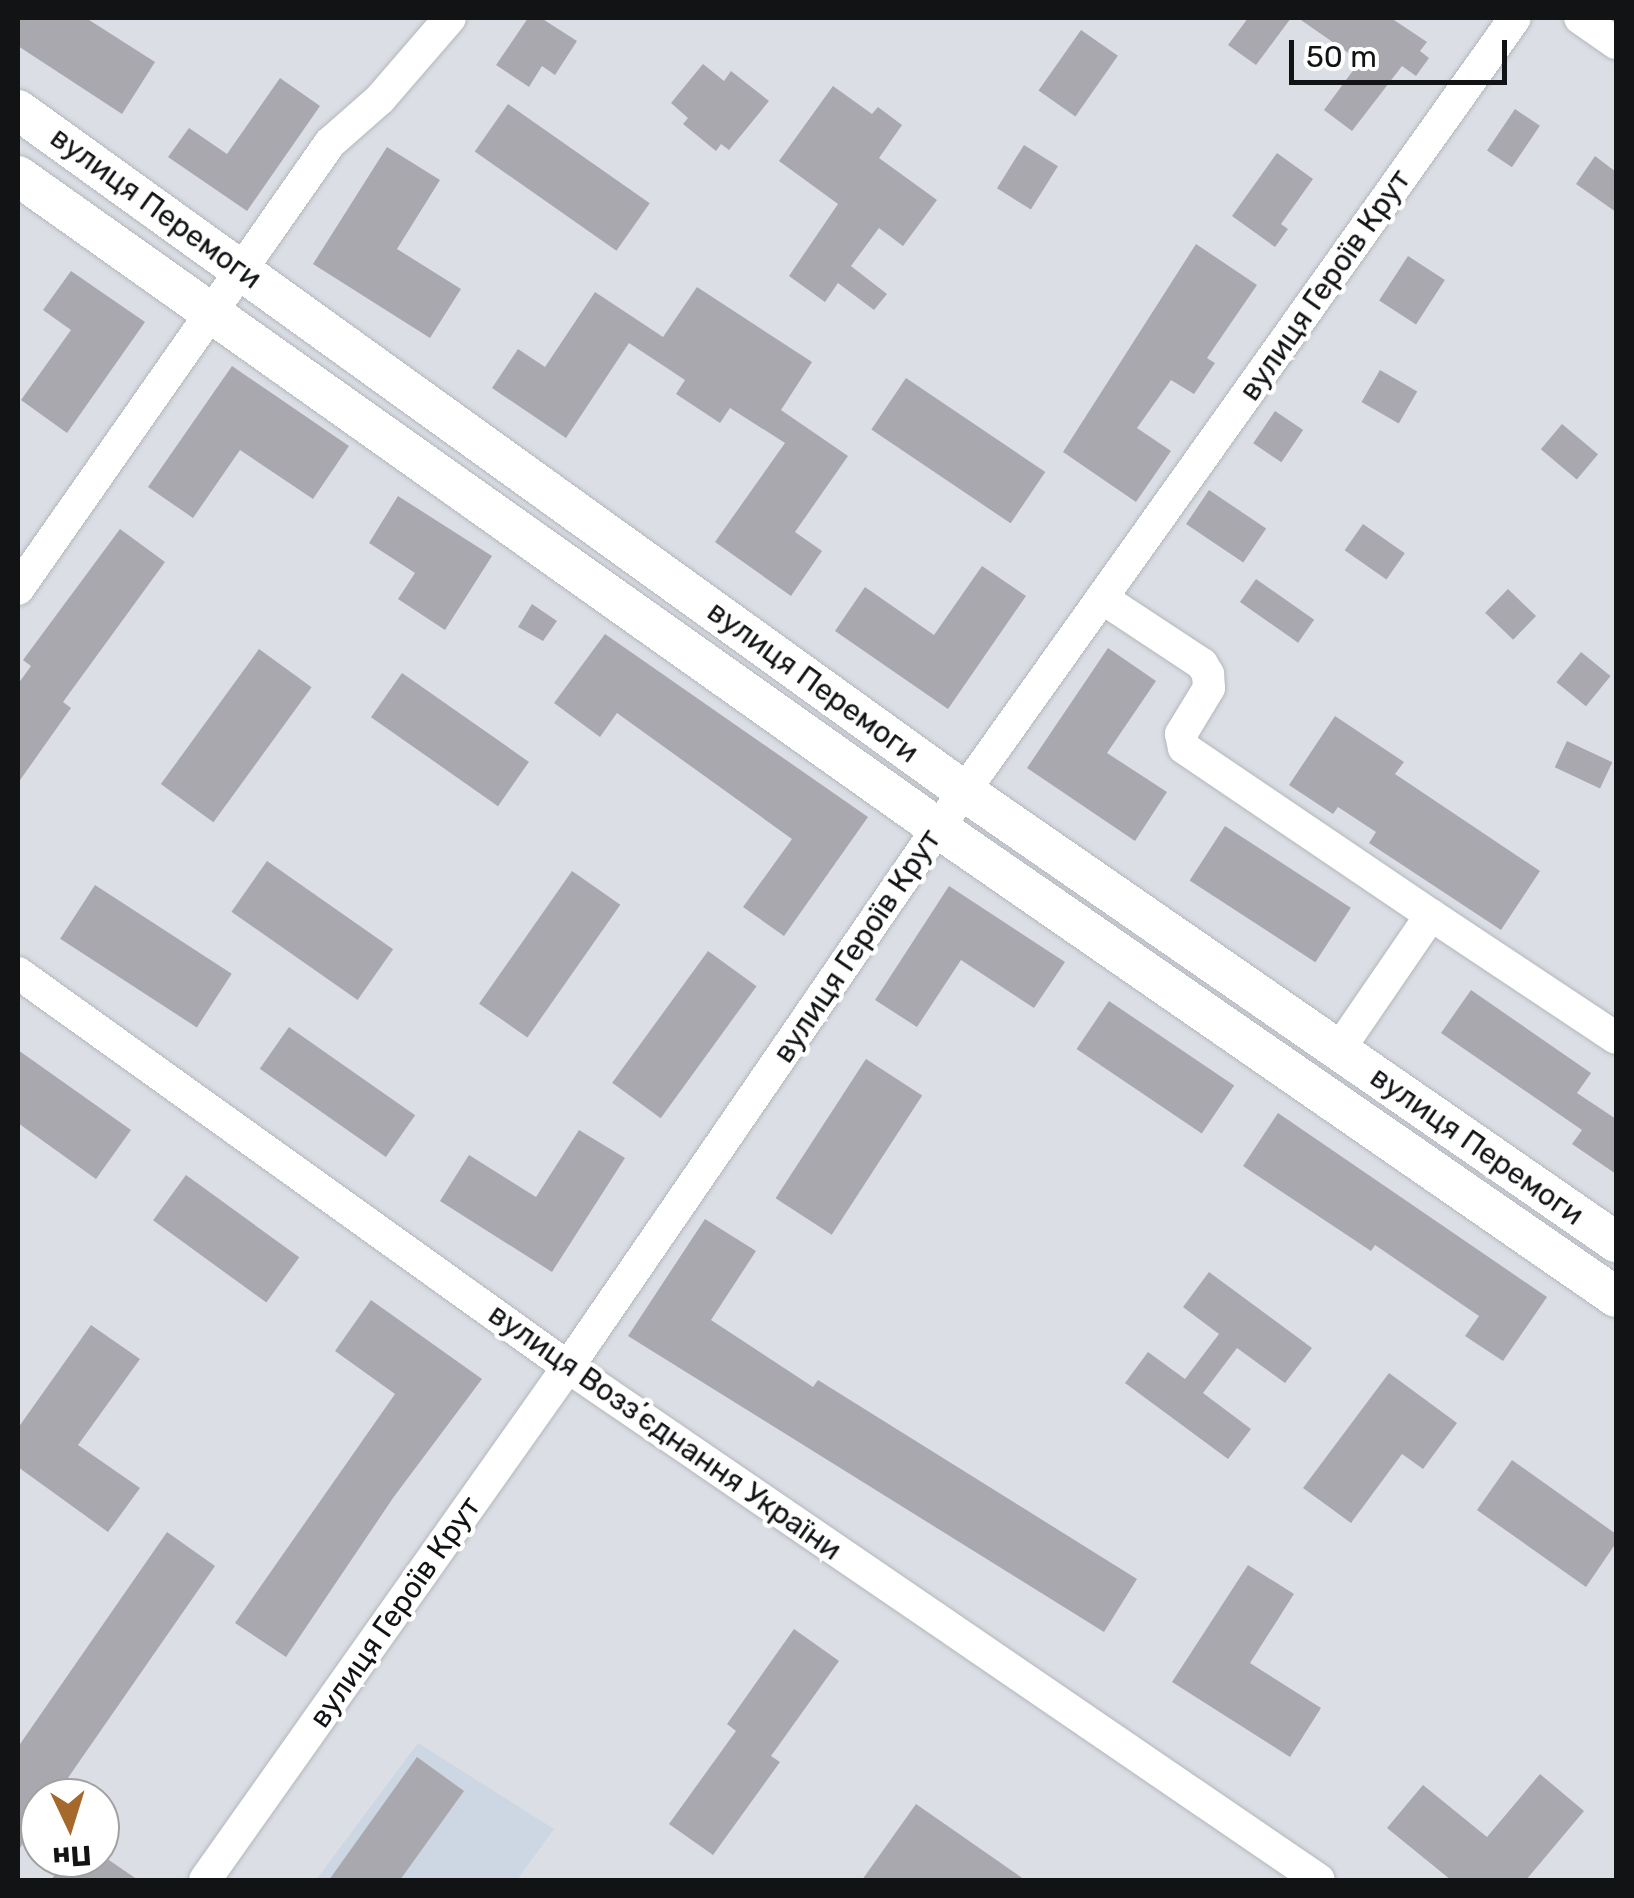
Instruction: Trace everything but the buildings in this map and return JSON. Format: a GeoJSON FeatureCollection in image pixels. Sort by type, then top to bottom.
{"type":"FeatureCollection","features":[{"type":"Feature","properties":{"kind":"main road","name":"вулиця Перемоги"},"geometry":{"type":"LineString","coordinates":[[18,110],[964,791],[1616,1242]]}},
{"type":"Feature","properties":{"kind":"main road","name":"вулиця Перемоги"},"geometry":{"type":"LineString","coordinates":[[18,176],[938,828],[1616,1298]]}},
{"type":"Feature","properties":{"kind":"street"},"geometry":{"type":"LineString","coordinates":[[18,589],[330,143],[380,99],[450,18]]}},
{"type":"Feature","properties":{"kind":"street","name":"вулиця Героїв Крут"},"geometry":{"type":"LineString","coordinates":[[205,1880],[568,1367],[964,791],[1515,18]]}},
{"type":"Feature","properties":{"kind":"street"},"geometry":{"type":"LineString","coordinates":[[1580,18],[1616,43]]}},
{"type":"Feature","properties":{"kind":"street"},"geometry":{"type":"LineString","coordinates":[[1102,598],[1202,664],[1208,674],[1209,688],[1181,734],[1184,748],[1616,1038]]}},
{"type":"Feature","properties":{"kind":"street"},"geometry":{"type":"LineString","coordinates":[[1338,1050],[1432,914]]}},
{"type":"Feature","properties":{"kind":"street","name":"вулиця Воззʼєднання України"},"geometry":{"type":"LineString","coordinates":[[18,972],[568,1367],[1319,1880]]}},
{"type":"Feature","properties":{"kind":"shaded area"},"geometry":{"type":"Polygon","coordinates":[[[418,1743],[554,1829],[517,1880],[316,1880],[418,1743]]]}}]}
